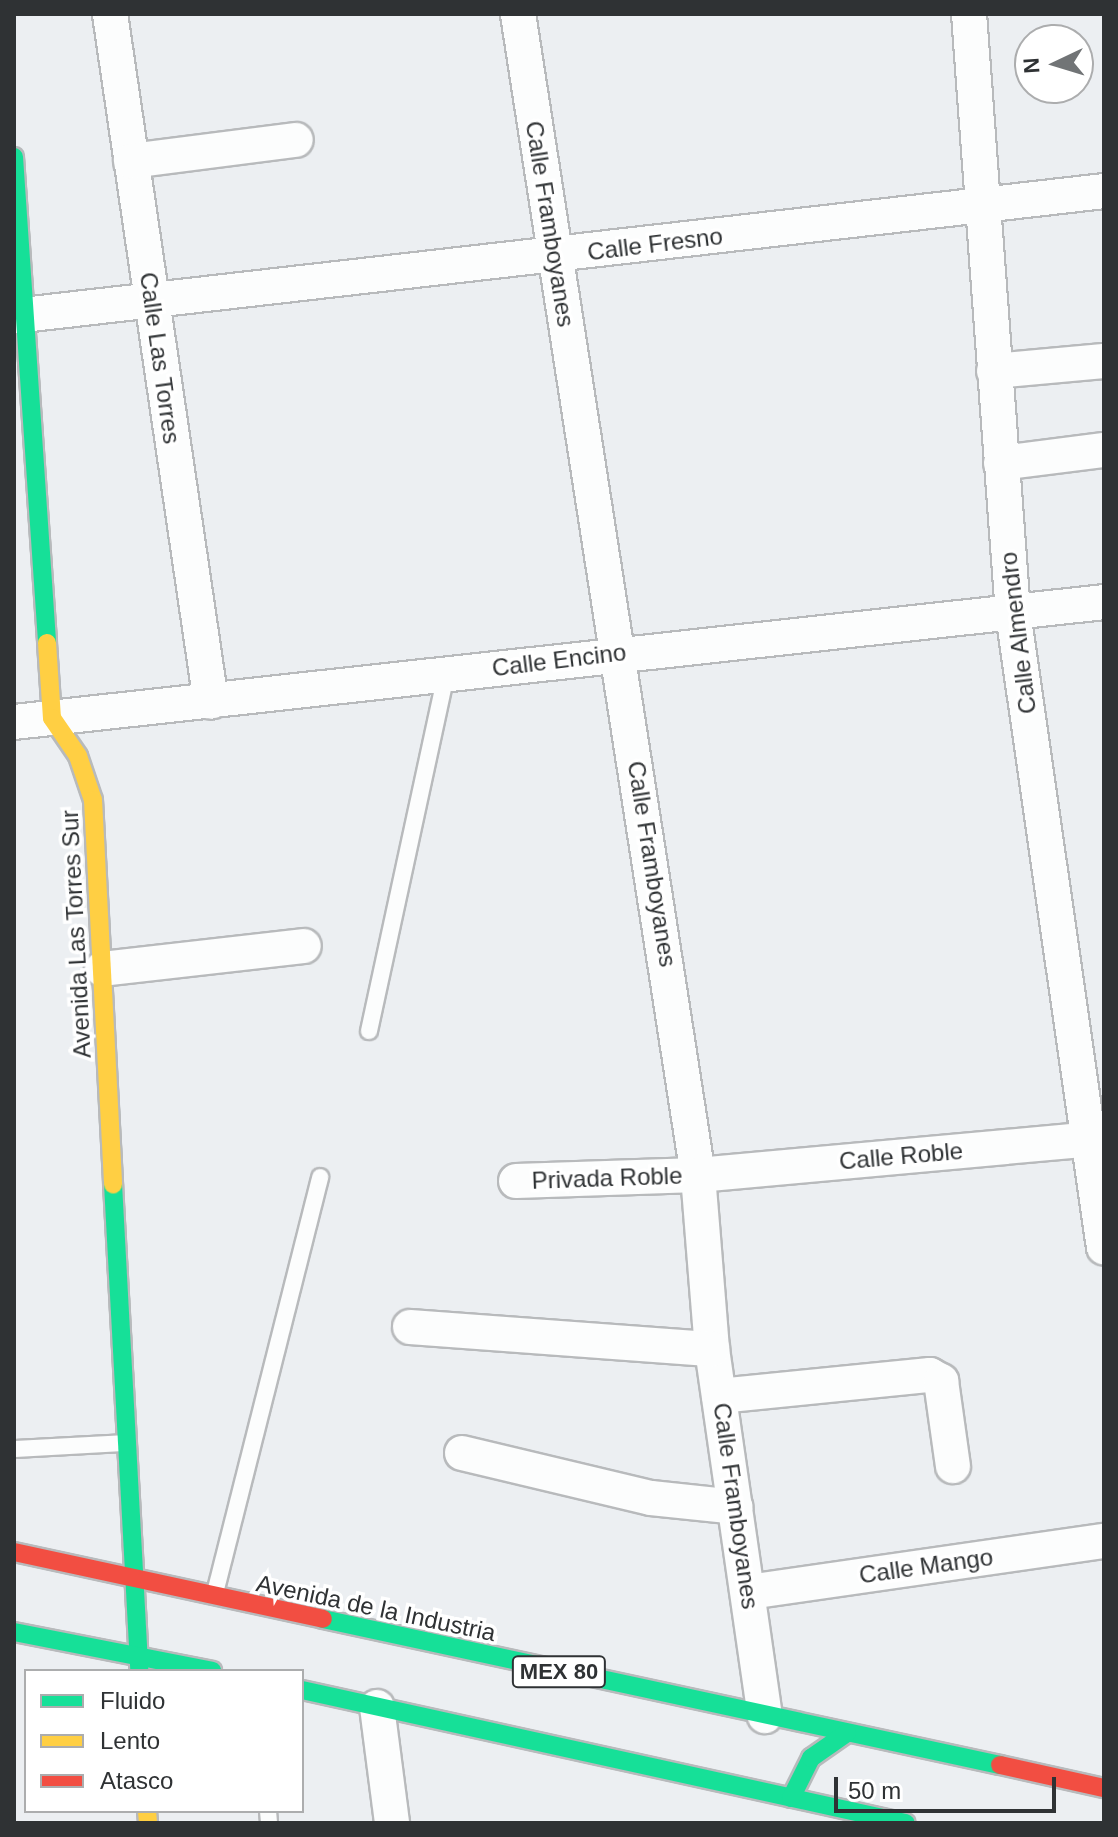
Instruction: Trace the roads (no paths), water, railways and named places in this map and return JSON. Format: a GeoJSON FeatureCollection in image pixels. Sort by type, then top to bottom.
{"type":"FeatureCollection","features":[{"type":"Feature","properties":{"kind":"main road"},"geometry":{"type":"LineString","coordinates":[[14,157],[20,315],[52,718]]}},
{"type":"Feature","properties":{"kind":"main road","name":"Avenida Las Torres Sur"},"geometry":{"type":"LineString","coordinates":[[52,718],[78,756],[93,800],[138,1663]]}},
{"type":"Feature","properties":{"kind":"main road","name":"Avenida de la Industria"},"geometry":{"type":"LineString","coordinates":[[14,1552],[136,1582],[1104,1788]]}},
{"type":"Feature","properties":{"kind":"main road"},"geometry":{"type":"LineString","coordinates":[[14,1632],[138,1663],[194,1669]]}},
{"type":"Feature","properties":{"kind":"main road"},"geometry":{"type":"LineString","coordinates":[[304,1690],[793,1810],[906,1823]]}},
{"type":"Feature","properties":{"kind":"main road"},"geometry":{"type":"LineString","coordinates":[[793,1810],[811,1758],[847,1733]]}},
{"type":"Feature","properties":{"kind":"street","name":"Calle Las Torres"},"geometry":{"type":"LineString","coordinates":[[110,14],[211,702]]}},
{"type":"Feature","properties":{"kind":"street","name":"Calle Framboyanes"},"geometry":{"type":"LineString","coordinates":[[518,14],[554,256],[620,653],[698,1175],[712,1349],[765,1716]]}},
{"type":"Feature","properties":{"kind":"street","name":"Calle Almendro"},"geometry":{"type":"LineString","coordinates":[[969,14],[1013,613],[1096,1139],[1104,1248]]}},
{"type":"Feature","properties":{"kind":"street"},"geometry":{"type":"LineString","coordinates":[[131,161],[296,140]]}},
{"type":"Feature","properties":{"kind":"street","name":"Calle Fresno"},"geometry":{"type":"LineString","coordinates":[[20,315],[1104,191]]}},
{"type":"Feature","properties":{"kind":"street"},"geometry":{"type":"LineString","coordinates":[[994,371],[1104,361]]}},
{"type":"Feature","properties":{"kind":"street"},"geometry":{"type":"LineString","coordinates":[[1001,463],[1104,450]]}},
{"type":"Feature","properties":{"kind":"street","name":"Calle Encino"},"geometry":{"type":"LineString","coordinates":[[14,722],[1104,602]]}},
{"type":"Feature","properties":{"kind":"street"},"geometry":{"type":"LineString","coordinates":[[102,969],[304,946]]}},
{"type":"Feature","properties":{"kind":"street","name":"Calle Roble"},"geometry":{"type":"LineString","coordinates":[[698,1175],[1096,1139]]}},
{"type":"Feature","properties":{"kind":"street","name":"Privada Roble"},"geometry":{"type":"LineString","coordinates":[[516,1181],[698,1175]]}},
{"type":"Feature","properties":{"kind":"street"},"geometry":{"type":"LineString","coordinates":[[410,1327],[712,1349]]}},
{"type":"Feature","properties":{"kind":"street"},"geometry":{"type":"LineString","coordinates":[[719,1396],[930,1375],[941,1381],[953,1466]]}},
{"type":"Feature","properties":{"kind":"street"},"geometry":{"type":"LineString","coordinates":[[462,1453],[651,1498],[736,1507]]}},
{"type":"Feature","properties":{"kind":"street","name":"Calle Mango"},"geometry":{"type":"LineString","coordinates":[[749,1592],[1104,1541]]}},
{"type":"Feature","properties":{"kind":"street"},"geometry":{"type":"LineString","coordinates":[[377,1707],[392,1823]]}},
{"type":"Feature","properties":{"kind":"lane"},"geometry":{"type":"LineString","coordinates":[[369,1031],[446,674]]}},
{"type":"Feature","properties":{"kind":"lane"},"geometry":{"type":"LineString","coordinates":[[214,1598],[320,1177]]}},
{"type":"Feature","properties":{"kind":"lane"},"geometry":{"type":"LineString","coordinates":[[14,1449],[128,1442]]}}]}
